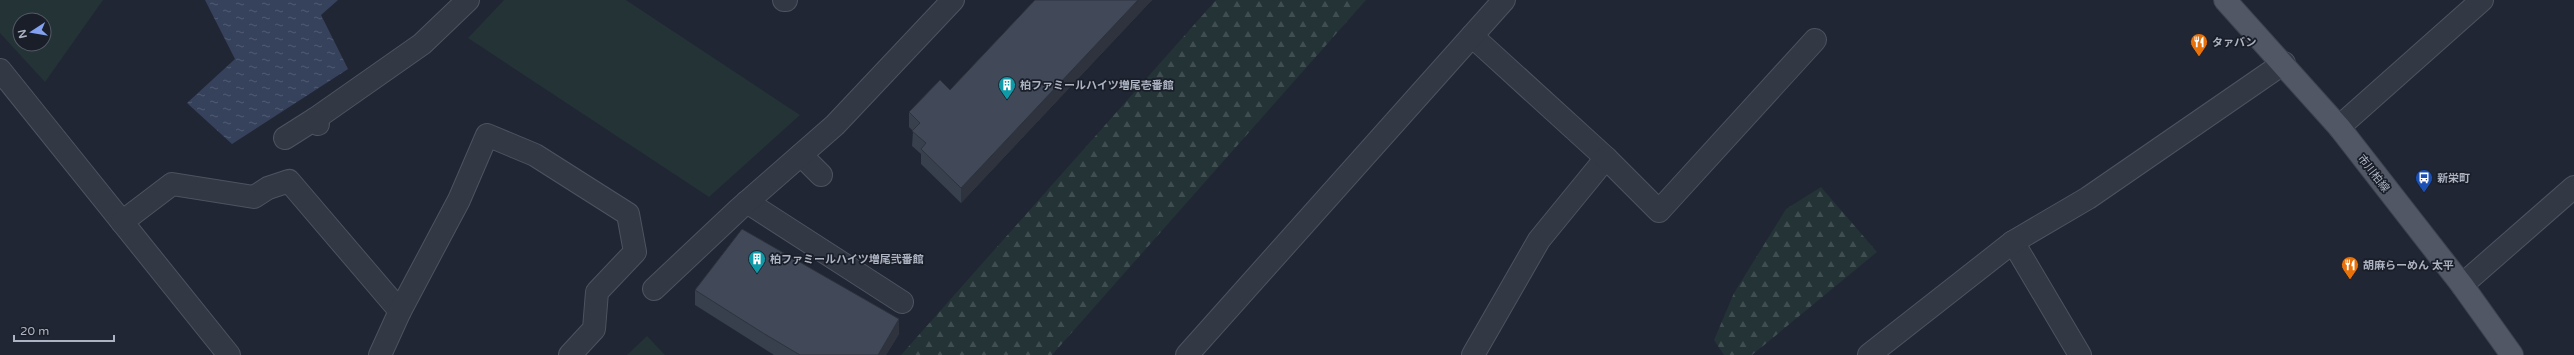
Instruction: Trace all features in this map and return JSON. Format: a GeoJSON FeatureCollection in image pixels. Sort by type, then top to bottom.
{"type":"FeatureCollection","features":[{"type":"Feature","properties":{"kind":"main road","name":"市川柏線"},"geometry":{"type":"LineString","coordinates":[[2225,0],[2284,63],[2339,127],[2462,285],[2512,355]]}},
{"type":"Feature","properties":{"kind":"street"},"geometry":{"type":"LineString","coordinates":[[285,138],[317,122],[422,44],[468,0]]}},
{"type":"Feature","properties":{"kind":"street"},"geometry":{"type":"LineString","coordinates":[[654,289],[747,202],[835,124],[954,0]]}},
{"type":"Feature","properties":{"kind":"street"},"geometry":{"type":"LineString","coordinates":[[1187,355],[1504,0]]}},
{"type":"Feature","properties":{"kind":"street"},"geometry":{"type":"LineString","coordinates":[[2339,127],[2481,0]]}},
{"type":"Feature","properties":{"kind":"street"},"geometry":{"type":"LineString","coordinates":[[1472,36],[1606,158],[1659,211],[1815,40]]}},
{"type":"Feature","properties":{"kind":"street"},"geometry":{"type":"LineString","coordinates":[[1869,355],[2013,242],[2088,198],[2284,63]]}},
{"type":"Feature","properties":{"kind":"street"},"geometry":{"type":"LineString","coordinates":[[0,70],[229,355]]}},
{"type":"Feature","properties":{"kind":"street"},"geometry":{"type":"LineString","coordinates":[[380,355],[400,311],[459,200],[487,135],[534,155],[628,214],[635,252],[597,292],[594,329],[570,355]]}},
{"type":"Feature","properties":{"kind":"street"},"geometry":{"type":"LineString","coordinates":[[801,155],[821,176]]}},
{"type":"Feature","properties":{"kind":"street"},"geometry":{"type":"LineString","coordinates":[[1473,355],[1539,240],[1606,158]]}},
{"type":"Feature","properties":{"kind":"street"},"geometry":{"type":"LineString","coordinates":[[122,222],[172,184],[254,196],[268,188],[289,181],[400,311]]}},
{"type":"Feature","properties":{"kind":"street"},"geometry":{"type":"LineString","coordinates":[[2462,285],[2574,187]]}},
{"type":"Feature","properties":{"kind":"street"},"geometry":{"type":"LineString","coordinates":[[747,202],[902,302]]}},
{"type":"Feature","properties":{"kind":"street"},"geometry":{"type":"LineString","coordinates":[[2013,242],[2080,355]]}},
{"type":"Feature","properties":{"kind":"green space"},"geometry":{"type":"Polygon","coordinates":[[[0,0],[103,0],[45,82],[17,52],[52,52],[52,12],[12,12],[12,46],[0,33],[0,0]]]}},
{"type":"Feature","properties":{"kind":"green space"},"geometry":{"type":"Polygon","coordinates":[[[504,0],[626,0],[800,115],[709,197],[468,38],[504,0]]]}},
{"type":"Feature","properties":{"kind":"green space"},"geometry":{"type":"Polygon","coordinates":[[[1216,0],[1366,0],[1052,355],[901,355],[1216,0]]]}},
{"type":"Feature","properties":{"kind":"green space"},"geometry":{"type":"Polygon","coordinates":[[[1821,187],[1877,252],[1752,355],[1724,355],[1714,340],[1734,293],[1786,209],[1821,187]]]}},
{"type":"Feature","properties":{"kind":"green space"},"geometry":{"type":"Polygon","coordinates":[[[647,336],[665,355],[627,355],[647,336]]]}},
{"type":"Feature","properties":{"kind":"water"},"geometry":{"type":"Polygon","coordinates":[[[205,0],[338,0],[321,15],[348,69],[232,144],[187,103],[235,59],[205,0]]]}},
{"type":"Feature","properties":{"kind":"building","name":"柏ファミールハイツ増尾壱番館"},"geometry":{"type":"Polygon","coordinates":[[[1035,0],[1138,0],[961,188],[921,149],[926,143],[912,131],[920,123],[909,112],[940,80],[950,90],[1035,0]]]}},
{"type":"Feature","properties":{"kind":"building","name":"柏ファミールハイツ増尾弐番館"},"geometry":{"type":"Polygon","coordinates":[[[742,229],[899,319],[878,355],[800,355],[695,290],[742,229]]]}},
{"type":"Feature","properties":{"kind":"place","name":"タァバン"},"geometry":{"type":"Point","coordinates":[2199,57]}},
{"type":"Feature","properties":{"kind":"place","name":"柏ファミールハイツ増尾壱番館"},"geometry":{"type":"Point","coordinates":[1007,100]}},
{"type":"Feature","properties":{"kind":"place","name":"新栄町"},"geometry":{"type":"Point","coordinates":[2424,193]}},
{"type":"Feature","properties":{"kind":"place","name":"柏ファミールハイツ増尾弐番館"},"geometry":{"type":"Point","coordinates":[757,274]}},
{"type":"Feature","properties":{"kind":"place","name":"胡麻らーめん 太平"},"geometry":{"type":"Point","coordinates":[2350,280]}}]}
